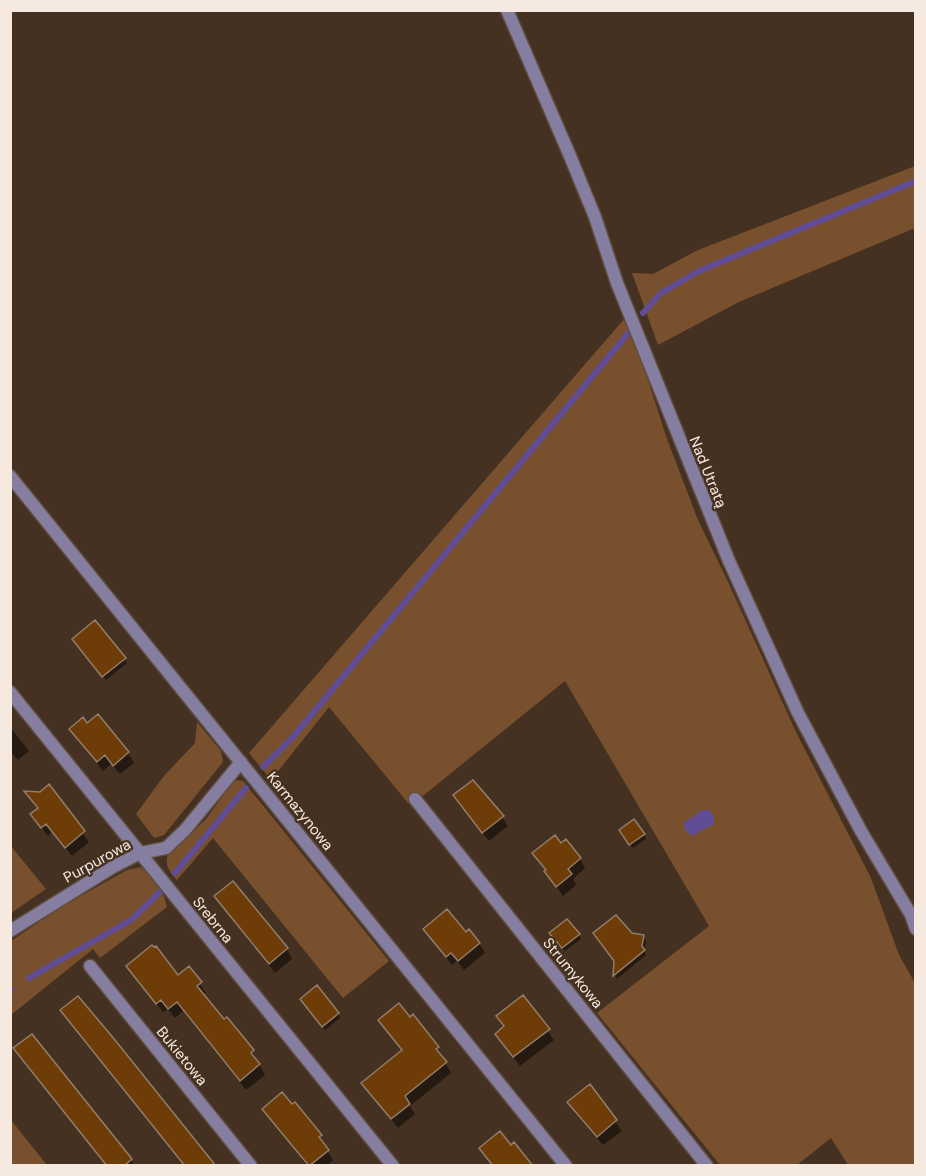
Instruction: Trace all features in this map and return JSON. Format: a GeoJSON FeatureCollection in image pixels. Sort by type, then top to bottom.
{"type":"FeatureCollection","features":[{"type":"Feature","properties":{"kind":"street","name":"Nad Utratą"},"geometry":{"type":"LineString","coordinates":[[507,10],[587,196],[617,283],[729,561],[798,713],[861,831],[911,915],[915,929]]}},
{"type":"Feature","properties":{"kind":"street","name":"Karmazynowa"},"geometry":{"type":"LineString","coordinates":[[10,476],[566,1166]]}},
{"type":"Feature","properties":{"kind":"street","name":"Srebrna"},"geometry":{"type":"LineString","coordinates":[[10,692],[393,1166]]}},
{"type":"Feature","properties":{"kind":"street","name":"Purpurowa"},"geometry":{"type":"LineString","coordinates":[[10,931],[83,885],[140,853],[166,848],[179,836],[241,762]]}},
{"type":"Feature","properties":{"kind":"street","name":"Strumykowa"},"geometry":{"type":"LineString","coordinates":[[415,799],[707,1166]]}},
{"type":"Feature","properties":{"kind":"street","name":"Bukietowa"},"geometry":{"type":"LineString","coordinates":[[90,966],[251,1166]]}},
{"type":"Feature","properties":{"kind":"shaded area"},"geometry":{"type":"Polygon","coordinates":[[[915,166],[915,228],[739,302],[658,345],[632,273],[653,274],[698,250],[915,166]]]}},
{"type":"Feature","properties":{"kind":"shaded area"},"geometry":{"type":"Polygon","coordinates":[[[625,318],[698,520],[796,732],[871,878],[899,955],[915,983],[915,1165],[848,1165],[831,1138],[797,1165],[720,1165],[597,1013],[709,926],[565,681],[424,795],[408,803],[329,707],[271,780],[249,753],[625,318]]]}},
{"type":"Feature","properties":{"kind":"shaded area"},"geometry":{"type":"Polygon","coordinates":[[[197,722],[221,751],[223,762],[164,835],[154,838],[136,814],[163,777],[195,743],[197,722]]]}},
{"type":"Feature","properties":{"kind":"shaded area"},"geometry":{"type":"Polygon","coordinates":[[[234,780],[243,781],[389,961],[343,998],[213,838],[177,880],[169,870],[168,852],[206,819],[234,780]]]}},
{"type":"Feature","properties":{"kind":"shaded area"},"geometry":{"type":"Polygon","coordinates":[[[703,810],[709,810],[714,816],[714,824],[692,836],[686,831],[683,823],[703,810]]]}},
{"type":"Feature","properties":{"kind":"shaded area"},"geometry":{"type":"Polygon","coordinates":[[[10,845],[46,889],[11,913],[10,913],[10,845]]]}},
{"type":"Feature","properties":{"kind":"shaded area"},"geometry":{"type":"Polygon","coordinates":[[[141,867],[158,885],[167,907],[100,958],[93,949],[11,1015],[11,941],[61,907],[127,870],[141,867]]]}},
{"type":"Feature","properties":{"kind":"shaded area"},"geometry":{"type":"Polygon","coordinates":[[[11,1120],[47,1165],[11,1165],[11,1120]]]}},
{"type":"Feature","properties":{"kind":"building"},"geometry":{"type":"Polygon","coordinates":[[[95,620],[126,658],[102,677],[72,639],[95,620]]]}},
{"type":"Feature","properties":{"kind":"building"},"geometry":{"type":"Polygon","coordinates":[[[98,714],[129,752],[113,766],[105,755],[97,762],[69,729],[83,717],[87,723],[98,714]]]}},
{"type":"Feature","properties":{"kind":"building"},"geometry":{"type":"Polygon","coordinates":[[[473,780],[504,816],[482,833],[453,795],[473,780]]]}},
{"type":"Feature","properties":{"kind":"building"},"geometry":{"type":"Polygon","coordinates":[[[49,784],[85,831],[65,848],[46,824],[41,828],[30,814],[38,808],[24,791],[40,792],[49,784]]]}},
{"type":"Feature","properties":{"kind":"building"},"geometry":{"type":"Polygon","coordinates":[[[634,819],[645,834],[629,845],[619,830],[634,819]]]}},
{"type":"Feature","properties":{"kind":"building"},"geometry":{"type":"Polygon","coordinates":[[[555,835],[561,843],[566,839],[581,858],[568,869],[572,874],[556,887],[532,853],[555,835]]]}},
{"type":"Feature","properties":{"kind":"building"},"geometry":{"type":"Polygon","coordinates":[[[233,881],[288,948],[269,964],[214,896],[233,881]]]}},
{"type":"Feature","properties":{"kind":"building"},"geometry":{"type":"Polygon","coordinates":[[[447,909],[466,932],[469,929],[480,943],[458,961],[451,953],[446,957],[423,929],[447,909]]]}},
{"type":"Feature","properties":{"kind":"building"},"geometry":{"type":"Polygon","coordinates":[[[616,915],[632,933],[644,935],[642,946],[645,950],[613,976],[614,961],[593,933],[616,915]]]}},
{"type":"Feature","properties":{"kind":"building"},"geometry":{"type":"Polygon","coordinates":[[[567,919],[580,934],[562,948],[549,933],[567,919]]]}},
{"type":"Feature","properties":{"kind":"building"},"geometry":{"type":"Polygon","coordinates":[[[152,945],[156,946],[178,975],[189,966],[202,982],[197,986],[254,1050],[251,1053],[260,1064],[240,1081],[177,1002],[168,1009],[161,1000],[156,1004],[126,966],[152,945]]]}},
{"type":"Feature","properties":{"kind":"building"},"geometry":{"type":"Polygon","coordinates":[[[317,985],[339,1013],[322,1027],[300,999],[317,985]]]}},
{"type":"Feature","properties":{"kind":"building"},"geometry":{"type":"Polygon","coordinates":[[[523,995],[550,1029],[513,1057],[495,1034],[504,1026],[496,1016],[523,995]]]}},
{"type":"Feature","properties":{"kind":"building"},"geometry":{"type":"Polygon","coordinates":[[[78,996],[216,1166],[185,1166],[60,1010],[78,996]]]}},
{"type":"Feature","properties":{"kind":"building"},"geometry":{"type":"Polygon","coordinates":[[[399,1003],[410,1017],[413,1014],[439,1047],[436,1049],[447,1062],[405,1096],[410,1104],[391,1119],[361,1083],[402,1050],[378,1020],[399,1003]]]}},
{"type":"Feature","properties":{"kind":"building"},"geometry":{"type":"Polygon","coordinates":[[[32,1034],[132,1159],[124,1166],[107,1166],[13,1048],[32,1034]]]}},
{"type":"Feature","properties":{"kind":"building"},"geometry":{"type":"Polygon","coordinates":[[[590,1084],[617,1120],[597,1137],[567,1102],[590,1084]]]}},
{"type":"Feature","properties":{"kind":"building"},"geometry":{"type":"Polygon","coordinates":[[[282,1092],[292,1104],[295,1102],[322,1135],[319,1137],[329,1150],[309,1166],[262,1109],[282,1092]]]}},
{"type":"Feature","properties":{"kind":"building"},"geometry":{"type":"Polygon","coordinates":[[[500,1131],[511,1145],[514,1142],[533,1166],[493,1166],[479,1148],[500,1131]]]}},
{"type":"Feature","properties":{"kind":"waterway"},"geometry":{"type":"LineString","coordinates":[[643,313],[661,293],[699,271],[916,181]]}},
{"type":"Feature","properties":{"kind":"waterway"},"geometry":{"type":"LineString","coordinates":[[263,767],[293,737],[630,331]]}},
{"type":"Feature","properties":{"kind":"waterway"},"geometry":{"type":"LineString","coordinates":[[175,873],[246,788]]}},
{"type":"Feature","properties":{"kind":"waterway"},"geometry":{"type":"LineString","coordinates":[[29,978],[131,920],[160,892]]}}]}
